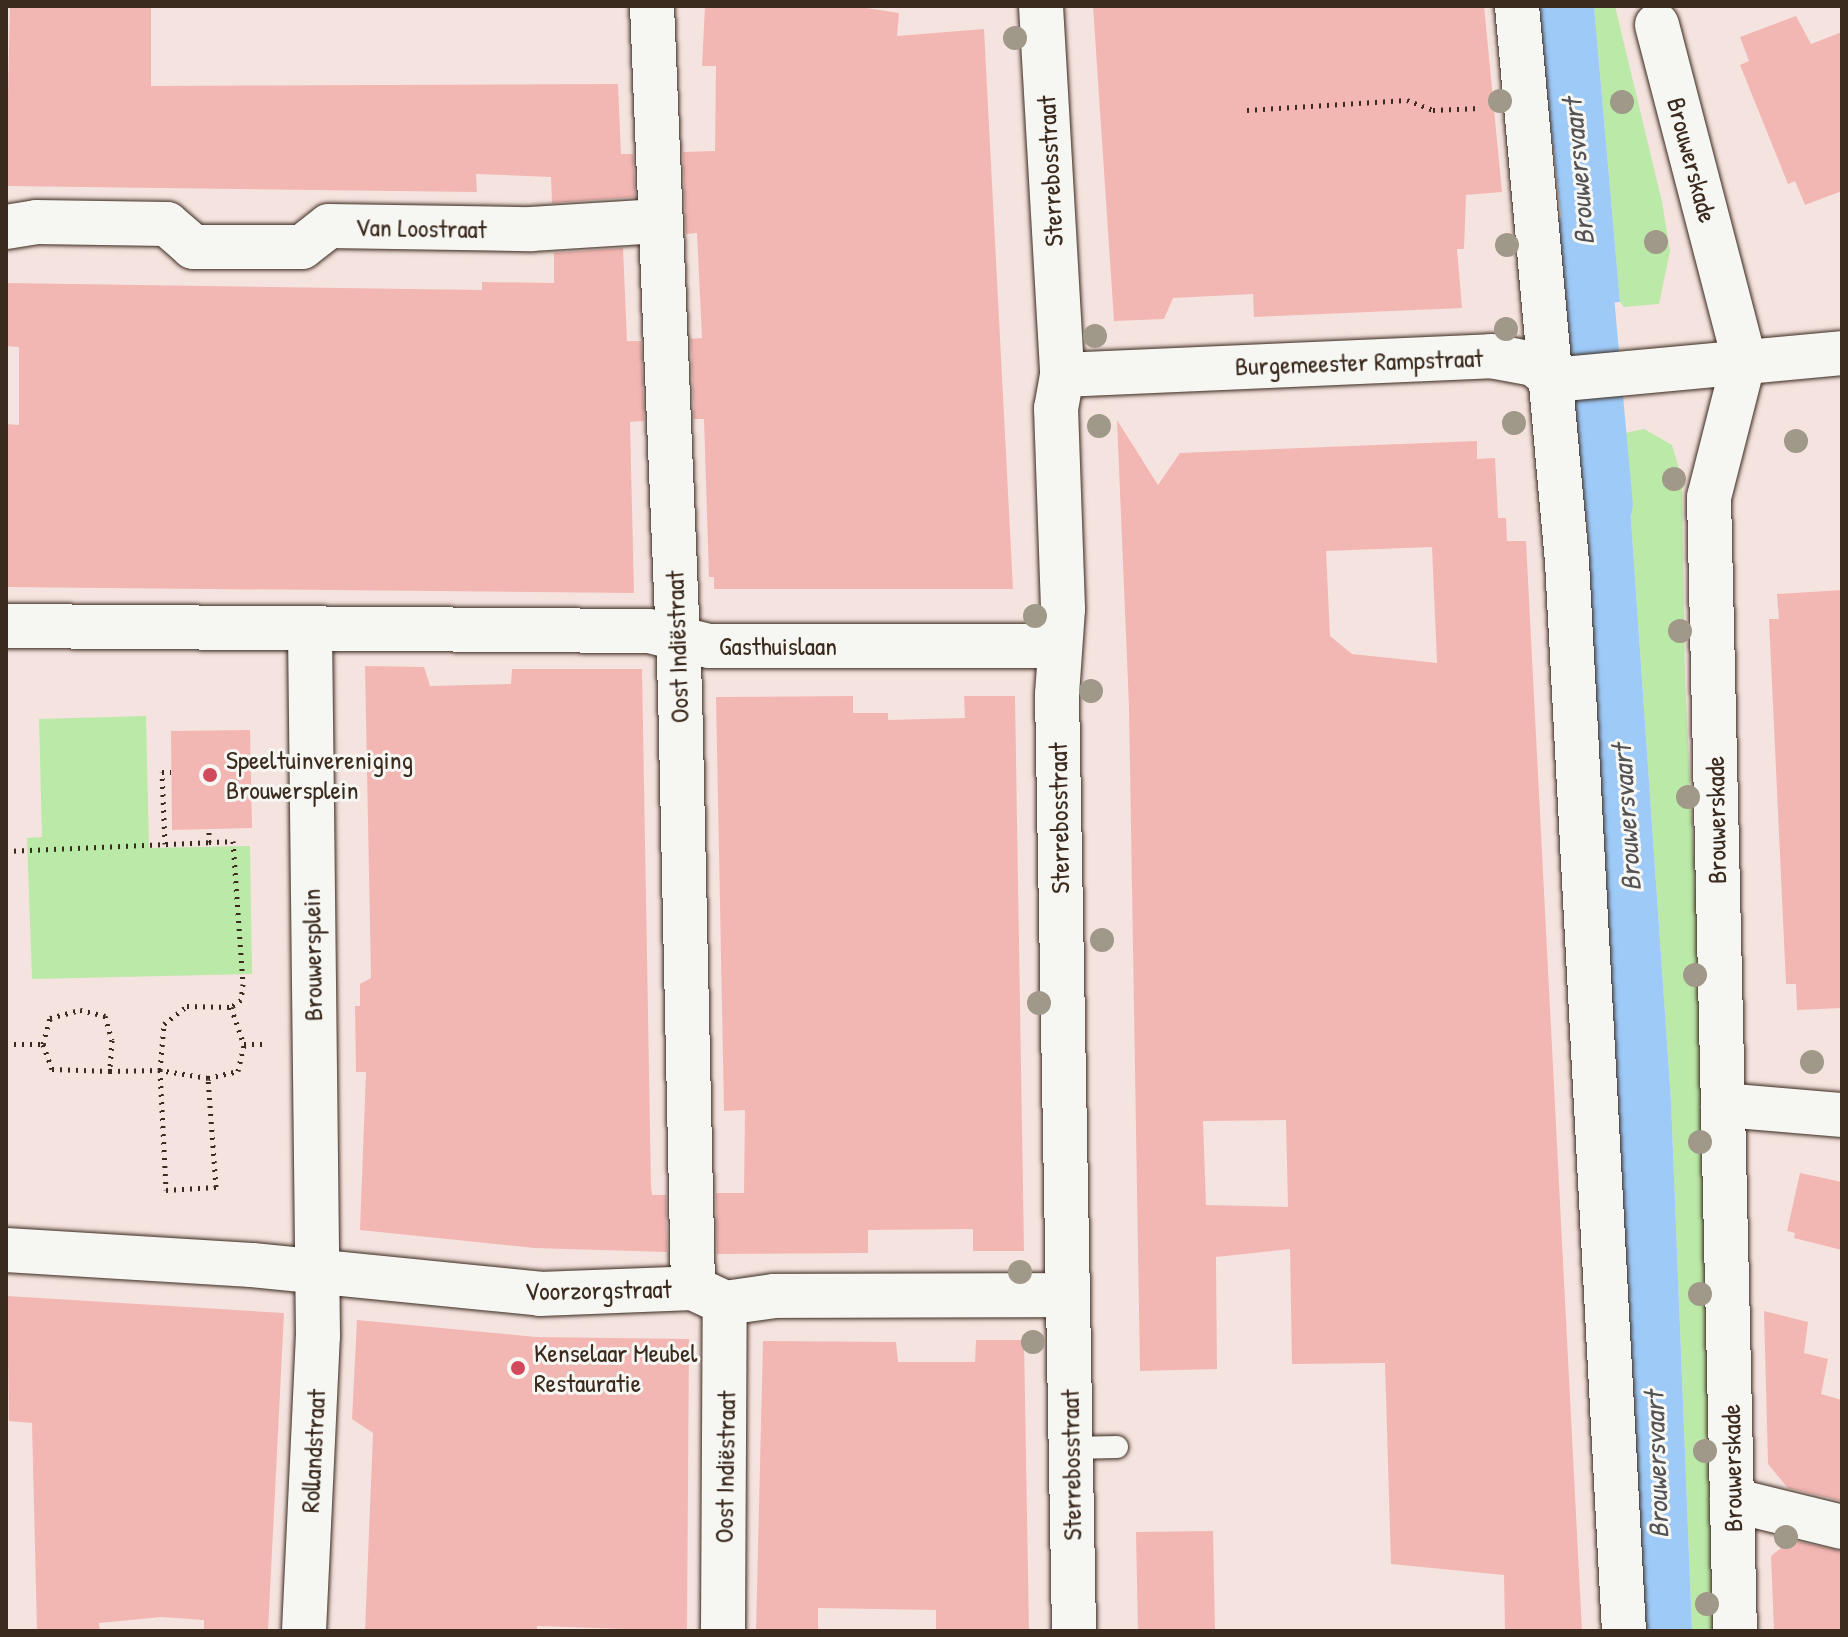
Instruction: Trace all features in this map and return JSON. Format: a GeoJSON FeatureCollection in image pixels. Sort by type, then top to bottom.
{"type":"FeatureCollection","features":[{"type":"Feature","properties":{"kind":"street","name":"Oost Indiëstraat"},"geometry":{"type":"LineString","coordinates":[[652,6],[677,638],[723,1631]]}},
{"type":"Feature","properties":{"kind":"street","name":"Sterrebosstraat"},"geometry":{"type":"LineString","coordinates":[[1041,6],[1062,375],[1056,421],[1063,609],[1057,646],[1074,1631]]}},
{"type":"Feature","properties":{"kind":"street"},"geometry":{"type":"LineString","coordinates":[[1517,6],[1564,379],[1576,709],[1624,1631]]}},
{"type":"Feature","properties":{"kind":"street","name":"Brouwerskade"},"geometry":{"type":"LineString","coordinates":[[1657,25],[1744,360],[1709,497],[1735,1631]]}},
{"type":"Feature","properties":{"kind":"street","name":"Van Loostraat"},"geometry":{"type":"LineString","coordinates":[[6,227],[36,222],[167,224],[193,247],[302,247],[329,226],[531,229],[659,221]]}},
{"type":"Feature","properties":{"kind":"street"},"geometry":{"type":"LineString","coordinates":[[1564,379],[1842,353]]}},
{"type":"Feature","properties":{"kind":"street","name":"Burgemeester Rampstraat"},"geometry":{"type":"LineString","coordinates":[[1062,375],[1491,356],[1534,364],[1564,379]]}},
{"type":"Feature","properties":{"kind":"street"},"geometry":{"type":"LineString","coordinates":[[6,626],[310,630]]}},
{"type":"Feature","properties":{"kind":"street","name":"Gasthuislaan"},"geometry":{"type":"LineString","coordinates":[[310,630],[649,631],[709,646],[1057,646]]}},
{"type":"Feature","properties":{"kind":"street","name":"Brouwersplein"},"geometry":{"type":"LineString","coordinates":[[310,630],[318,1272]]}},
{"type":"Feature","properties":{"kind":"street"},"geometry":{"type":"LineString","coordinates":[[1723,1105],[1842,1115]]}},
{"type":"Feature","properties":{"kind":"street"},"geometry":{"type":"LineString","coordinates":[[6,1250],[318,1272]]}},
{"type":"Feature","properties":{"kind":"street","name":"Voorzorgstraat"},"geometry":{"type":"LineString","coordinates":[[318,1272],[540,1294],[1068,1295]]}},
{"type":"Feature","properties":{"kind":"street","name":"Rollandstraat"},"geometry":{"type":"LineString","coordinates":[[304,1631],[318,1272]]}},
{"type":"Feature","properties":{"kind":"street"},"geometry":{"type":"LineString","coordinates":[[1732,1500],[1842,1527]]}},
{"type":"Feature","properties":{"kind":"lane"},"geometry":{"type":"LineString","coordinates":[[1071,1448],[1117,1447]]}},
{"type":"Feature","properties":{"kind":"path"},"geometry":{"type":"LineString","coordinates":[[1247,110],[1407,100],[1433,110],[1528,105]]}},
{"type":"Feature","properties":{"kind":"path"},"geometry":{"type":"LineString","coordinates":[[165,844],[162,772],[171,772]]}},
{"type":"Feature","properties":{"kind":"path"},"geometry":{"type":"LineString","coordinates":[[209,829],[209,842]]}},
{"type":"Feature","properties":{"kind":"path"},"geometry":{"type":"LineString","coordinates":[[6,851],[233,841],[243,984],[241,1000],[231,1007],[187,1006],[164,1024],[160,1070],[166,1190],[216,1187],[208,1078]]}},
{"type":"Feature","properties":{"kind":"path"},"geometry":{"type":"LineString","coordinates":[[110,1071],[112,1040],[105,1016],[80,1010],[50,1018],[43,1044],[52,1069],[110,1071],[160,1070],[208,1078],[238,1071],[244,1044],[231,1007]]}},
{"type":"Feature","properties":{"kind":"path"},"geometry":{"type":"LineString","coordinates":[[244,1044],[313,1042]]}},
{"type":"Feature","properties":{"kind":"path"},"geometry":{"type":"LineString","coordinates":[[6,1044],[43,1044]]}},
{"type":"Feature","properties":{"kind":"green space"},"geometry":{"type":"Polygon","coordinates":[[[1594,6],[1615,6],[1662,202],[1670,251],[1659,304],[1624,307],[1620,302],[1594,6]]]}},
{"type":"Feature","properties":{"kind":"green space"},"geometry":{"type":"Polygon","coordinates":[[[1644,429],[1672,445],[1682,479],[1685,681],[1705,1081],[1718,1631],[1692,1631],[1671,1101],[1625,433],[1644,429]]]}},
{"type":"Feature","properties":{"kind":"green space"},"geometry":{"type":"Polygon","coordinates":[[[146,716],[149,848],[250,846],[252,974],[32,979],[27,838],[42,837],[39,719],[146,716]]]}},
{"type":"Feature","properties":{"kind":"water"},"geometry":{"type":"Polygon","coordinates":[[[1536,6],[1594,6],[1620,302],[1572,305],[1536,6]]]}},
{"type":"Feature","properties":{"kind":"water"},"geometry":{"type":"Polygon","coordinates":[[[1625,433],[1671,1101],[1692,1631],[1640,1631],[1583,438],[1625,433]]]}},
{"type":"Feature","properties":{"kind":"building"},"geometry":{"type":"Polygon","coordinates":[[[10,6],[151,6],[151,86],[618,84],[621,154],[633,154],[635,197],[552,203],[551,177],[476,174],[477,192],[6,186],[10,6]]]}},
{"type":"Feature","properties":{"kind":"building"},"geometry":{"type":"Polygon","coordinates":[[[705,6],[854,6],[899,13],[897,36],[984,29],[1013,589],[714,589],[714,577],[709,577],[704,419],[694,419],[691,339],[702,338],[697,233],[686,234],[683,152],[715,151],[716,66],[702,66],[705,6]]]}},
{"type":"Feature","properties":{"kind":"building"},"geometry":{"type":"Polygon","coordinates":[[[1093,6],[1484,6],[1502,192],[1466,195],[1464,249],[1457,249],[1462,308],[1254,317],[1253,294],[1173,298],[1164,319],[1114,321],[1093,6]]]}},
{"type":"Feature","properties":{"kind":"building"},"geometry":{"type":"Polygon","coordinates":[[[1796,16],[1811,44],[1842,32],[1842,191],[1805,205],[1795,181],[1788,184],[1740,65],[1749,61],[1740,37],[1796,16]]]}},
{"type":"Feature","properties":{"kind":"building"},"geometry":{"type":"Polygon","coordinates":[[[623,248],[627,341],[641,341],[644,421],[630,422],[634,593],[6,587],[6,424],[19,425],[19,347],[6,346],[6,283],[482,290],[482,282],[554,283],[554,253],[623,248]]]}},
{"type":"Feature","properties":{"kind":"building"},"geometry":{"type":"Polygon","coordinates":[[[1117,420],[1158,485],[1180,453],[1477,441],[1477,459],[1495,458],[1498,518],[1506,518],[1507,541],[1526,541],[1582,1631],[1505,1631],[1504,1575],[1391,1564],[1385,1363],[1292,1364],[1290,1249],[1216,1257],[1217,1369],[1140,1371],[1129,707],[1117,420]],[[1432,547],[1326,551],[1330,636],[1352,654],[1437,663],[1432,547]],[[1286,1120],[1203,1121],[1206,1205],[1288,1207],[1286,1120]]]}},
{"type":"Feature","properties":{"kind":"building"},"geometry":{"type":"Polygon","coordinates":[[[1842,590],[1842,1008],[1797,1010],[1796,984],[1786,984],[1769,619],[1779,619],[1777,594],[1842,590]]]}},
{"type":"Feature","properties":{"kind":"building"},"geometry":{"type":"Polygon","coordinates":[[[365,666],[424,667],[430,686],[511,684],[512,669],[642,669],[651,1186],[652,1195],[666,1195],[667,1252],[534,1248],[360,1230],[366,1072],[356,1072],[355,1006],[360,1006],[360,984],[371,978],[365,666]]]}},
{"type":"Feature","properties":{"kind":"building"},"geometry":{"type":"Polygon","coordinates":[[[853,696],[853,713],[888,713],[888,720],[965,718],[964,696],[1015,696],[1024,1251],[973,1251],[973,1229],[868,1230],[868,1253],[717,1254],[716,1193],[744,1193],[745,1110],[724,1111],[716,697],[853,696]]]}},
{"type":"Feature","properties":{"kind":"building"},"geometry":{"type":"Polygon","coordinates":[[[250,730],[252,828],[172,830],[171,731],[250,730]]]}},
{"type":"Feature","properties":{"kind":"building"},"geometry":{"type":"Polygon","coordinates":[[[1800,1173],[1842,1182],[1842,1250],[1794,1238],[1795,1233],[1787,1231],[1800,1173]]]}},
{"type":"Feature","properties":{"kind":"building"},"geometry":{"type":"Polygon","coordinates":[[[7,1296],[284,1313],[268,1631],[204,1631],[204,1620],[162,1617],[99,1623],[100,1631],[37,1631],[32,1423],[9,1421],[7,1296]]]}},
{"type":"Feature","properties":{"kind":"building"},"geometry":{"type":"Polygon","coordinates":[[[1764,1311],[1808,1322],[1804,1353],[1828,1359],[1821,1394],[1842,1400],[1842,1501],[1788,1488],[1768,1464],[1764,1311]]]}},
{"type":"Feature","properties":{"kind":"building"},"geometry":{"type":"Polygon","coordinates":[[[357,1320],[536,1337],[689,1339],[687,1631],[537,1626],[537,1631],[365,1631],[373,1433],[352,1419],[357,1320]]]}},
{"type":"Feature","properties":{"kind":"building"},"geometry":{"type":"Polygon","coordinates":[[[976,1340],[1024,1340],[1029,1631],[936,1631],[936,1610],[818,1608],[818,1631],[756,1631],[763,1341],[896,1342],[898,1362],[975,1362],[976,1340]]]}},
{"type":"Feature","properties":{"kind":"building"},"geometry":{"type":"Polygon","coordinates":[[[1213,1531],[1215,1631],[1138,1631],[1136,1532],[1213,1531]]]}},
{"type":"Feature","properties":{"kind":"building"},"geometry":{"type":"Polygon","coordinates":[[[1791,1540],[1842,1551],[1842,1631],[1774,1631],[1771,1556],[1791,1540]]]}},
{"type":"Feature","properties":{"kind":"waterway","name":"Brouwersvaart"},"geometry":{"type":"LineString","coordinates":[[1582,232],[1607,505]]}},
{"type":"Feature","properties":{"kind":"place","name":"Speeltuinvereniging Brouwersplein"},"geometry":{"type":"Point","coordinates":[210,775]}},
{"type":"Feature","properties":{"kind":"place","name":"Kenselaar Meubel Restauratie"},"geometry":{"type":"Point","coordinates":[518,1368]}}]}
